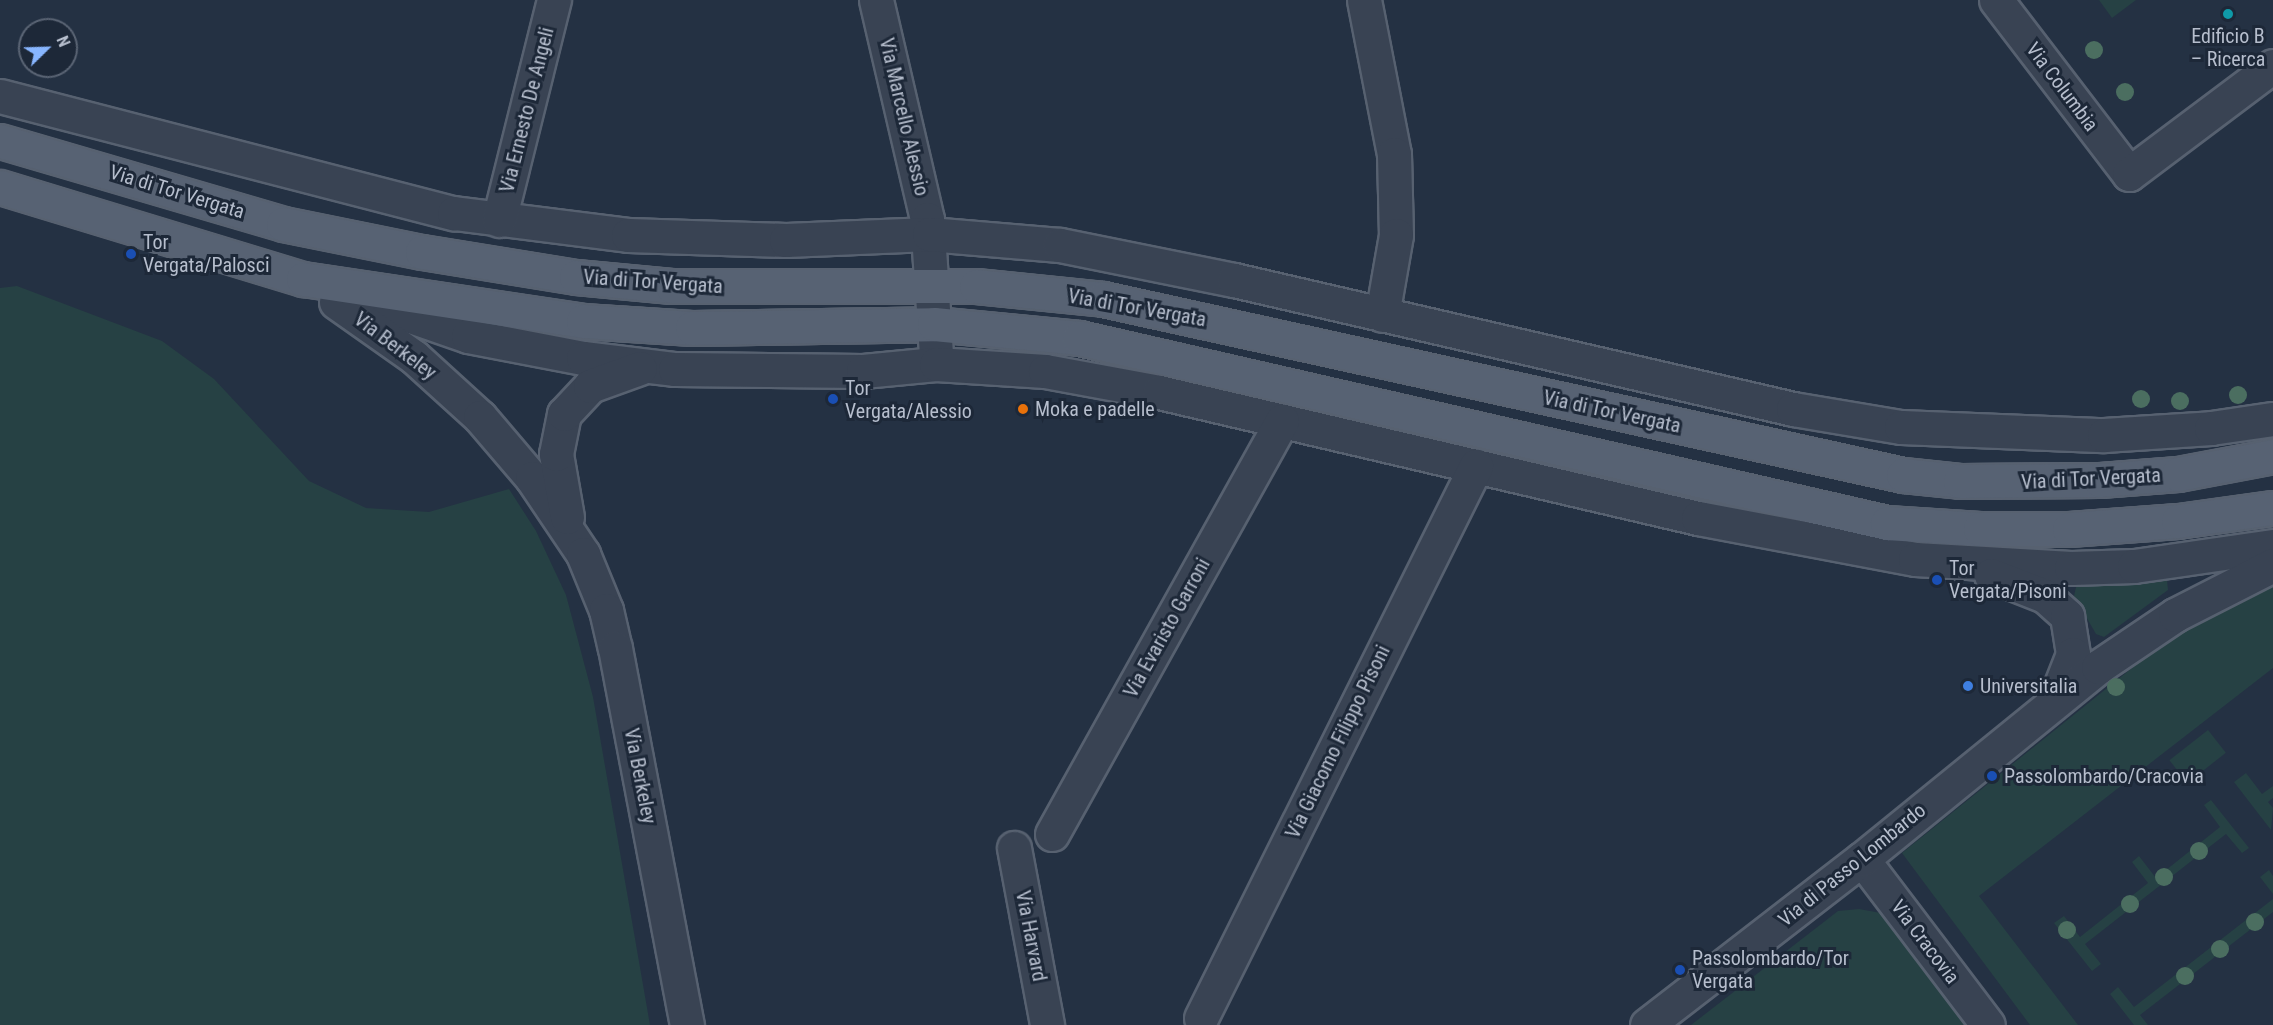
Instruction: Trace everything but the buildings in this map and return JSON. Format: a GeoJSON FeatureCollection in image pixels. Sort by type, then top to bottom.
{"type":"FeatureCollection","features":[{"type":"Feature","properties":{"kind":"main road","name":"Via di Tor Vergata"},"geometry":{"type":"LineString","coordinates":[[0,141],[312,231],[576,277],[717,287],[933,286],[1043,292],[1150,307],[1841,463],[1935,479],[2025,482],[2133,479],[2273,456]]}},
{"type":"Feature","properties":{"kind":"main road","name":"Via di Tor Vergata"},"geometry":{"type":"LineString","coordinates":[[0,187],[303,279],[633,326],[934,324],[1037,332],[1113,345],[1887,522],[1980,530],[2058,529],[2178,521],[2273,507]]}},
{"type":"Feature","properties":{"kind":"street","name":"Via Ernesto De Angeli"},"geometry":{"type":"LineString","coordinates":[[500,220],[554,0]]}},
{"type":"Feature","properties":{"kind":"street","name":"Via Marcello Alessio"},"geometry":{"type":"LineString","coordinates":[[876,0],[929,234],[936,364]]}},
{"type":"Feature","properties":{"kind":"street"},"geometry":{"type":"LineString","coordinates":[[1364,0],[1390,122],[1396,196],[1393,268],[1382,315]]}},
{"type":"Feature","properties":{"kind":"street","name":"Via Columbia"},"geometry":{"type":"LineString","coordinates":[[1996,0],[2129,174],[2273,66]]}},
{"type":"Feature","properties":{"kind":"street"},"geometry":{"type":"LineString","coordinates":[[0,96],[346,187],[500,220],[628,235],[737,239],[929,234],[1071,247],[1382,315],[1792,409],[1901,427],[2104,435],[2202,429],[2273,418]]}},
{"type":"Feature","properties":{"kind":"street","name":"Via di Tor Vergata"},"geometry":{"type":"LineString","coordinates":[[303,279],[468,336],[647,366],[738,372],[863,370],[936,364],[1045,371],[1159,392],[1698,518],[1958,563],[2071,568],[2134,566],[2273,546]]}},
{"type":"Feature","properties":{"kind":"street","name":"Via Berkeley"},"geometry":{"type":"LineString","coordinates":[[303,279],[414,357],[452,390],[516,456],[571,533],[596,582],[613,638],[687,1025]]}},
{"type":"Feature","properties":{"kind":"street","name":"Via Berkeley"},"geometry":{"type":"LineString","coordinates":[[571,533],[556,454],[564,414],[590,386],[647,366]]}},
{"type":"Feature","properties":{"kind":"street","name":"Via Evaristo Garroni"},"geometry":{"type":"LineString","coordinates":[[1052,834],[1282,421]]}},
{"type":"Feature","properties":{"kind":"street","name":"Via Giacomo Filippo Pisoni"},"geometry":{"type":"LineString","coordinates":[[1201,1018],[1476,466]]}},
{"type":"Feature","properties":{"kind":"street","name":"Via di Passo Lombardo"},"geometry":{"type":"LineString","coordinates":[[1958,563],[2035,591],[2054,601],[2067,616],[2073,654],[2054,701]]}},
{"type":"Feature","properties":{"kind":"street","name":"Via di Passo Lombardo"},"geometry":{"type":"LineString","coordinates":[[1647,1025],[1862,859],[2054,701],[2162,623],[2273,565]]}},
{"type":"Feature","properties":{"kind":"street","name":"Via Harvard"},"geometry":{"type":"LineString","coordinates":[[1014,848],[1047,1025]]}},
{"type":"Feature","properties":{"kind":"street","name":"Via Cracovia"},"geometry":{"type":"LineString","coordinates":[[1862,859],[1988,1025]]}},
{"type":"Feature","properties":{"kind":"green space"},"geometry":{"type":"Polygon","coordinates":[[[2099,0],[2136,0],[2112,18],[2099,0]]]}},
{"type":"Feature","properties":{"kind":"green space"},"geometry":{"type":"Polygon","coordinates":[[[17,286],[162,341],[214,379],[309,481],[366,508],[429,512],[509,489],[536,531],[566,595],[593,697],[650,1025],[0,1025],[0,288],[17,286]]]}},
{"type":"Feature","properties":{"kind":"green space"},"geometry":{"type":"Polygon","coordinates":[[[2167,580],[2168,590],[2104,637],[2096,634],[2074,596],[2077,583],[2167,580]]]}},
{"type":"Feature","properties":{"kind":"green space"},"geometry":{"type":"Polygon","coordinates":[[[2273,585],[2273,668],[1979,896],[2078,1025],[2030,1025],[1902,853],[2173,635],[2209,612],[2273,585]]]}},
{"type":"Feature","properties":{"kind":"green space"},"geometry":{"type":"Polygon","coordinates":[[[2208,730],[2226,753],[2187,783],[2169,760],[2208,730]]]}},
{"type":"Feature","properties":{"kind":"green space"},"geometry":{"type":"Polygon","coordinates":[[[2246,773],[2262,794],[2273,786],[2273,798],[2268,802],[2273,808],[2271,830],[2234,782],[2246,773]]]}},
{"type":"Feature","properties":{"kind":"green space"},"geometry":{"type":"Polygon","coordinates":[[[2211,800],[2249,848],[2242,853],[2226,834],[2085,944],[2101,964],[2092,971],[2054,923],[2064,916],[2080,937],[2148,883],[2132,862],[2139,856],[2156,878],[2220,827],[2204,805],[2211,800]]]}},
{"type":"Feature","properties":{"kind":"green space"},"geometry":{"type":"Polygon","coordinates":[[[2269,870],[2273,876],[2273,894],[2260,877],[2269,870]]]}},
{"type":"Feature","properties":{"kind":"green space"},"geometry":{"type":"Polygon","coordinates":[[[2273,899],[2273,912],[2140,1015],[2148,1025],[2134,1025],[2110,994],[2118,987],[2134,1007],[2273,899]]]}},
{"type":"Feature","properties":{"kind":"green space"},"geometry":{"type":"Polygon","coordinates":[[[1859,909],[1881,913],[1892,923],[1968,1025],[1691,1025],[1838,911],[1859,909]]]}},
{"type":"Feature","properties":{"kind":"place","name":"Edificio B – Ricerca"},"geometry":{"type":"Point","coordinates":[2228,14]}},
{"type":"Feature","properties":{"kind":"place","name":"Tor Vergata/Palosci"},"geometry":{"type":"Point","coordinates":[131,254]}},
{"type":"Feature","properties":{"kind":"place","name":"Tor Vergata/Alessio"},"geometry":{"type":"Point","coordinates":[833,399]}},
{"type":"Feature","properties":{"kind":"place","name":"Moka e padelle"},"geometry":{"type":"Point","coordinates":[1023,409]}},
{"type":"Feature","properties":{"kind":"place","name":"Tor Vergata/Pisoni"},"geometry":{"type":"Point","coordinates":[1937,580]}},
{"type":"Feature","properties":{"kind":"place","name":"Universitalia"},"geometry":{"type":"Point","coordinates":[1968,686]}},
{"type":"Feature","properties":{"kind":"place","name":"Passolombardo/Cracovia"},"geometry":{"type":"Point","coordinates":[1992,776]}},
{"type":"Feature","properties":{"kind":"place","name":"Passolombardo/Tor Vergata"},"geometry":{"type":"Point","coordinates":[1680,970]}}]}
